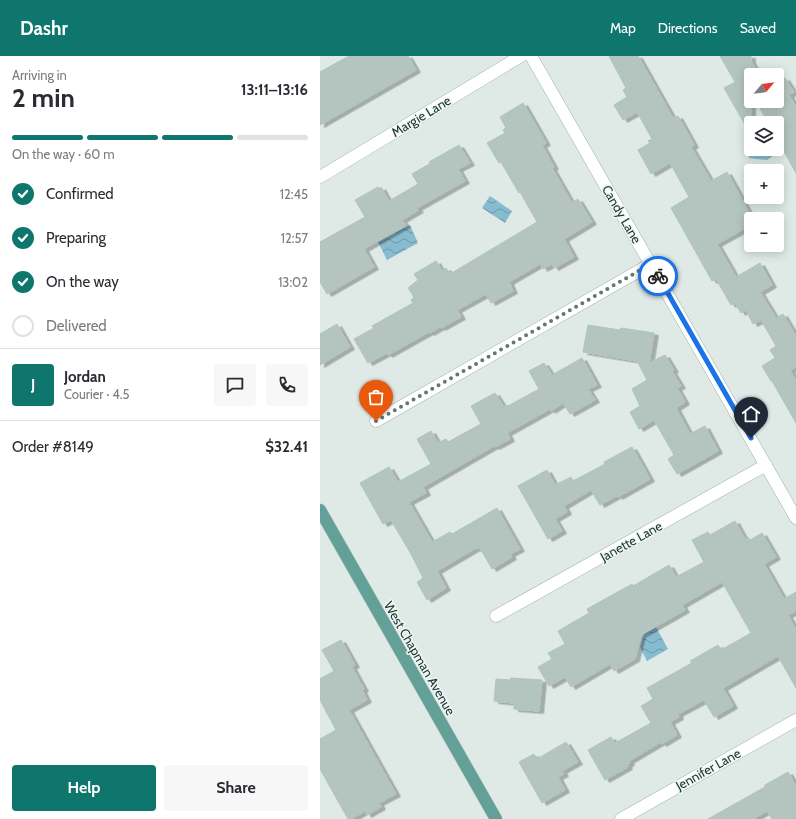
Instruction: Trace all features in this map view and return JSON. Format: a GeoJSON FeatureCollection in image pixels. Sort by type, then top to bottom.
{"type":"FeatureCollection","features":[{"type":"Feature","properties":{"kind":"main road","name":"West Chapman Avenue"},"geometry":{"type":"LineString","coordinates":[[320,510],[496,819]]}},
{"type":"Feature","properties":{"kind":"street","name":"Margie Lane"},"geometry":{"type":"LineString","coordinates":[[320,177],[521,56]]}},
{"type":"Feature","properties":{"kind":"street","name":"Candy Lane"},"geometry":{"type":"LineString","coordinates":[[531,56],[796,518]]}},
{"type":"Feature","properties":{"kind":"street"},"geometry":{"type":"LineString","coordinates":[[376,421],[651,264]]}},
{"type":"Feature","properties":{"kind":"street","name":"Janette Lane"},"geometry":{"type":"LineString","coordinates":[[496,616],[766,465]]}},
{"type":"Feature","properties":{"kind":"street","name":"Jennifer Lane"},"geometry":{"type":"LineString","coordinates":[[620,819],[796,720]]}},
{"type":"Feature","properties":{"kind":"water"},"geometry":{"type":"Polygon","coordinates":[[[749,156],[773,156],[767,160],[749,158],[749,156]]]}},
{"type":"Feature","properties":{"kind":"water"},"geometry":{"type":"Polygon","coordinates":[[[490,196],[512,211],[505,223],[482,208],[490,196]]]}},
{"type":"Feature","properties":{"kind":"water"},"geometry":{"type":"Polygon","coordinates":[[[410,225],[418,243],[387,260],[378,242],[410,225]]]}},
{"type":"Feature","properties":{"kind":"water"},"geometry":{"type":"Polygon","coordinates":[[[656,627],[668,649],[647,661],[640,647],[644,634],[656,627]]]}},
{"type":"Feature","properties":{"kind":"building"},"geometry":{"type":"Polygon","coordinates":[[[349,56],[408,56],[416,70],[320,125],[320,72],[349,56]]]}},
{"type":"Feature","properties":{"kind":"building"},"geometry":{"type":"Polygon","coordinates":[[[609,56],[638,56],[673,118],[678,116],[694,145],[691,147],[711,181],[727,172],[749,212],[744,212],[744,229],[717,244],[736,277],[760,263],[772,285],[760,292],[776,318],[783,314],[796,336],[796,367],[790,370],[796,381],[796,423],[762,366],[775,358],[770,350],[776,346],[761,320],[753,324],[746,310],[741,313],[735,303],[731,305],[716,279],[712,281],[671,208],[689,197],[670,163],[651,174],[638,150],[650,143],[648,141],[652,139],[637,112],[623,120],[614,105],[627,97],[623,90],[626,88],[609,56]]]}},
{"type":"Feature","properties":{"kind":"building"},"geometry":{"type":"Polygon","coordinates":[[[720,56],[751,56],[751,61],[755,68],[744,68],[744,108],[751,108],[751,116],[744,116],[744,123],[724,88],[735,82],[720,56]]]}},
{"type":"Feature","properties":{"kind":"building"},"geometry":{"type":"Polygon","coordinates":[[[784,79],[794,92],[789,95],[796,107],[796,173],[784,152],[784,116],[764,116],[760,108],[784,108],[784,79]]]}},
{"type":"Feature","properties":{"kind":"building"},"geometry":{"type":"Polygon","coordinates":[[[523,103],[546,143],[542,145],[554,167],[552,168],[572,203],[578,199],[592,222],[564,239],[574,257],[554,268],[552,264],[543,269],[540,264],[509,282],[513,291],[491,303],[486,294],[457,310],[461,317],[441,328],[440,327],[430,333],[429,332],[388,355],[387,353],[368,363],[354,339],[374,328],[372,326],[413,303],[411,300],[414,297],[408,288],[418,280],[414,274],[436,261],[442,271],[446,268],[450,274],[537,222],[520,192],[519,193],[501,162],[499,163],[487,143],[505,133],[503,130],[506,128],[500,117],[523,103]]]}},
{"type":"Feature","properties":{"kind":"building"},"geometry":{"type":"Polygon","coordinates":[[[459,145],[470,163],[458,169],[465,181],[417,208],[419,210],[402,220],[406,225],[364,249],[374,267],[327,294],[320,282],[320,242],[365,217],[355,200],[378,187],[379,189],[381,187],[389,201],[418,184],[412,174],[431,163],[429,162],[459,145]]]}},
{"type":"Feature","properties":{"kind":"building"},"geometry":{"type":"Polygon","coordinates":[[[337,324],[350,347],[320,365],[320,334],[337,324]]]}},
{"type":"Feature","properties":{"kind":"building"},"geometry":{"type":"Polygon","coordinates":[[[588,325],[654,333],[649,363],[665,355],[681,386],[677,388],[685,402],[676,408],[690,434],[705,426],[718,451],[677,474],[668,459],[674,455],[654,420],[639,429],[630,412],[640,406],[632,389],[647,380],[637,361],[583,352],[588,325]]]}},
{"type":"Feature","properties":{"kind":"building"},"geometry":{"type":"Polygon","coordinates":[[[582,358],[597,385],[588,389],[595,400],[570,414],[563,403],[551,411],[550,409],[507,433],[510,439],[495,447],[494,446],[423,487],[426,493],[409,502],[432,542],[450,532],[452,534],[497,508],[520,549],[510,554],[512,557],[492,569],[480,548],[476,548],[437,571],[446,588],[427,600],[417,582],[423,578],[411,554],[391,520],[383,524],[360,483],[389,467],[398,482],[431,464],[417,439],[431,431],[438,443],[446,439],[448,442],[481,424],[471,406],[495,393],[504,407],[507,405],[508,406],[539,389],[529,371],[544,363],[552,375],[582,358]]]}},
{"type":"Feature","properties":{"kind":"building"},"geometry":{"type":"Polygon","coordinates":[[[632,447],[650,479],[618,497],[618,495],[600,505],[591,490],[564,506],[567,512],[555,519],[562,531],[548,539],[518,486],[547,470],[555,485],[571,477],[573,481],[605,464],[604,462],[632,447]]]}},
{"type":"Feature","properties":{"kind":"building"},"geometry":{"type":"Polygon","coordinates":[[[735,521],[745,539],[748,537],[750,540],[762,533],[776,557],[764,564],[784,599],[796,592],[796,611],[788,615],[796,630],[796,688],[778,656],[723,688],[733,706],[714,717],[704,700],[678,714],[679,717],[670,722],[677,735],[662,744],[661,742],[629,761],[630,763],[627,765],[628,767],[605,780],[588,750],[611,737],[615,743],[651,723],[641,706],[653,699],[647,688],[692,663],[690,661],[718,645],[721,650],[751,633],[722,582],[682,605],[685,610],[641,635],[635,659],[614,671],[610,664],[571,687],[565,677],[549,686],[538,667],[552,659],[548,653],[565,644],[558,631],[589,613],[587,609],[632,584],[633,586],[669,565],[676,577],[704,562],[692,540],[708,532],[710,535],[735,521]]]}},
{"type":"Feature","properties":{"kind":"building"},"geometry":{"type":"Polygon","coordinates":[[[341,640],[355,665],[352,667],[364,689],[362,690],[367,700],[349,710],[396,794],[379,803],[381,807],[367,815],[365,811],[351,819],[348,819],[320,769],[320,739],[336,730],[320,700],[320,679],[334,671],[322,650],[341,640]]]}},
{"type":"Feature","properties":{"kind":"building"},"geometry":{"type":"Polygon","coordinates":[[[511,678],[542,680],[539,711],[514,709],[514,703],[494,701],[496,679],[510,680],[511,678]]]}},
{"type":"Feature","properties":{"kind":"building"},"geometry":{"type":"Polygon","coordinates":[[[566,742],[578,762],[562,771],[564,774],[558,777],[565,790],[542,803],[519,762],[534,754],[537,759],[566,742]]]}},
{"type":"Feature","properties":{"kind":"building"},"geometry":{"type":"Polygon","coordinates":[[[788,772],[796,786],[796,819],[772,819],[767,811],[753,819],[708,819],[765,787],[765,785],[788,772]]]}},
{"type":"Feature","properties":{"kind":"way so far"},"geometry":{"type":"LineString","coordinates":[[376,421],[651,264],[658,276]]}},
{"type":"Feature","properties":{"kind":"route"},"geometry":{"type":"LineString","coordinates":[[658,276],[751,438]]}}]}
